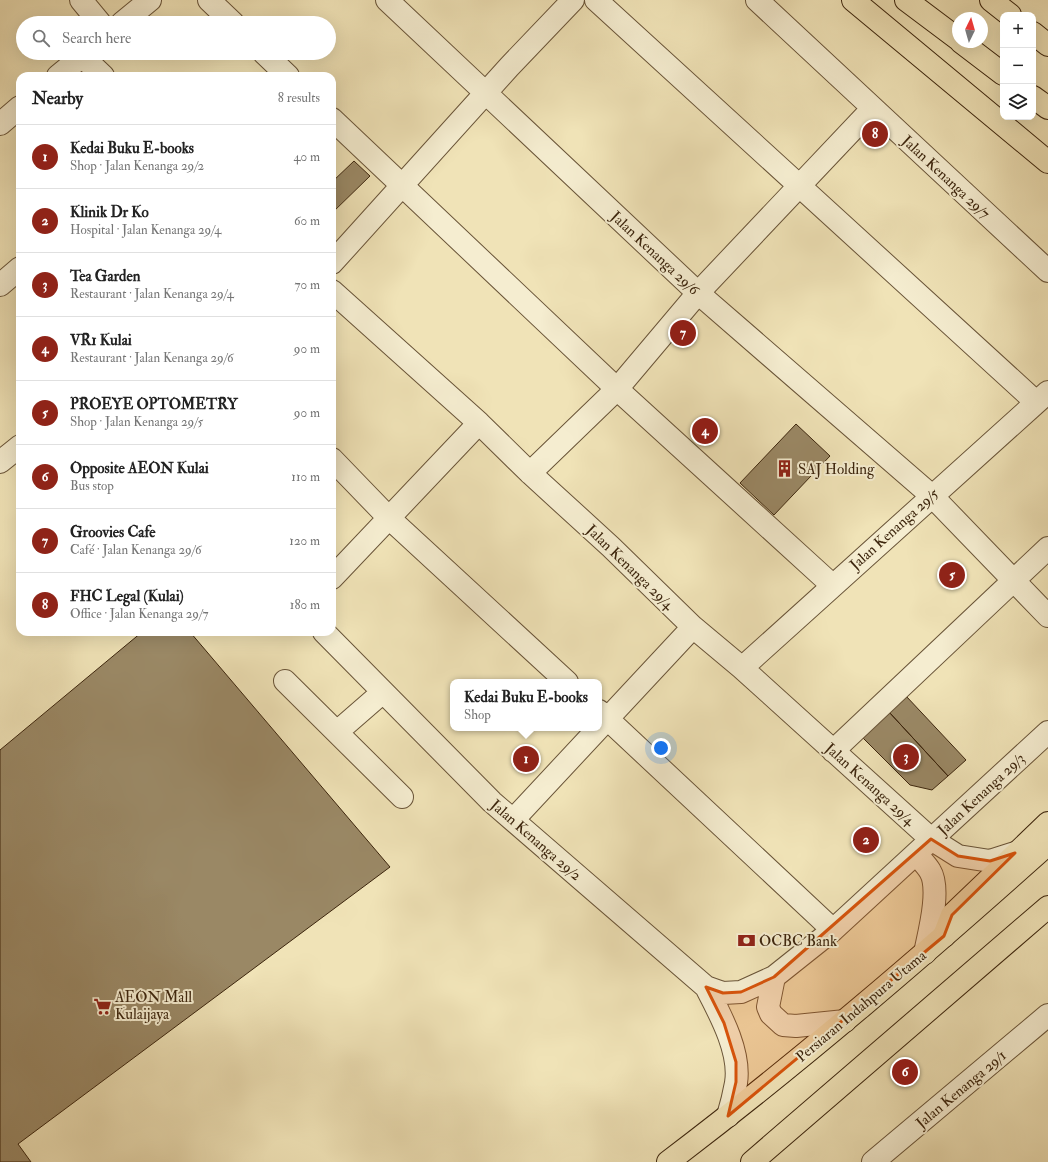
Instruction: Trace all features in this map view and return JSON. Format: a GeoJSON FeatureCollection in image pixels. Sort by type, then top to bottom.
{"type":"FeatureCollection","features":[{"type":"Feature","properties":{"kind":"main road"},"geometry":{"type":"LineString","coordinates":[[852,0],[1048,162]]}},
{"type":"Feature","properties":{"kind":"main road"},"geometry":{"type":"LineString","coordinates":[[906,0],[952,34]]}},
{"type":"Feature","properties":{"kind":"main road"},"geometry":{"type":"LineString","coordinates":[[991,0],[1006,12]]}},
{"type":"Feature","properties":{"kind":"main road"},"geometry":{"type":"LineString","coordinates":[[1036,35],[1048,45]]}},
{"type":"Feature","properties":{"kind":"main road"},"geometry":{"type":"LineString","coordinates":[[969,48],[1000,72]]}},
{"type":"Feature","properties":{"kind":"main road"},"geometry":{"type":"LineString","coordinates":[[1036,99],[1048,108]]}},
{"type":"Feature","properties":{"kind":"main road"},"geometry":{"type":"LineString","coordinates":[[944,936],[952,915],[1048,823]]}},
{"type":"Feature","properties":{"kind":"main road","name":"Persiaran Indahpura Utama"},"geometry":{"type":"LineString","coordinates":[[668,1162],[728,1116],[845,1020],[944,936],[1048,844]]}},
{"type":"Feature","properties":{"kind":"main road"},"geometry":{"type":"LineString","coordinates":[[752,1162],[1048,907]]}},
{"type":"Feature","properties":{"kind":"street"},"geometry":{"type":"LineString","coordinates":[[81,0],[94,16]]}},
{"type":"Feature","properties":{"kind":"street"},"geometry":{"type":"LineString","coordinates":[[131,16],[150,0]]}},
{"type":"Feature","properties":{"kind":"street"},"geometry":{"type":"LineString","coordinates":[[209,0],[226,16]]}},
{"type":"Feature","properties":{"kind":"street","name":"Jalan Kenanga 29/6"},"geometry":{"type":"LineString","coordinates":[[387,0],[698,293],[932,496],[1015,580],[1048,616]]}},
{"type":"Feature","properties":{"kind":"street"},"geometry":{"type":"LineString","coordinates":[[336,259],[486,93],[573,0]]}},
{"type":"Feature","properties":{"kind":"street"},"geometry":{"type":"LineString","coordinates":[[596,0],[800,188],[1042,397]]}},
{"type":"Feature","properties":{"kind":"street","name":"Jalan Kenanga 29/7"},"geometry":{"type":"LineString","coordinates":[[758,0],[1048,271]]}},
{"type":"Feature","properties":{"kind":"street"},"geometry":{"type":"LineString","coordinates":[[63,72],[78,60]]}},
{"type":"Feature","properties":{"kind":"street"},"geometry":{"type":"LineString","coordinates":[[89,60],[99,72]]}},
{"type":"Feature","properties":{"kind":"street"},"geometry":{"type":"LineString","coordinates":[[271,60],[284,72]]}},
{"type":"Feature","properties":{"kind":"street"},"geometry":{"type":"LineString","coordinates":[[530,473],[617,389],[698,293],[800,188],[873,108]]}},
{"type":"Feature","properties":{"kind":"street"},"geometry":{"type":"LineString","coordinates":[[0,124],[16,110]]}},
{"type":"Feature","properties":{"kind":"street"},"geometry":{"type":"LineString","coordinates":[[336,122],[617,389],[832,586]]}},
{"type":"Feature","properties":{"kind":"street"},"geometry":{"type":"LineString","coordinates":[[0,285],[16,271]]}},
{"type":"Feature","properties":{"kind":"street","name":"Jalan Kenanga 29/4"},"geometry":{"type":"LineString","coordinates":[[336,295],[479,423],[530,473],[611,547],[693,627],[742,668],[833,751],[924,846]]}},
{"type":"Feature","properties":{"kind":"street","name":"Jalan Kenanga 29/5"},"geometry":{"type":"LineString","coordinates":[[742,668],[1042,397]]}},
{"type":"Feature","properties":{"kind":"street"},"geometry":{"type":"LineString","coordinates":[[336,574],[479,423]]}},
{"type":"Feature","properties":{"kind":"street"},"geometry":{"type":"LineString","coordinates":[[0,462],[16,449]]}},
{"type":"Feature","properties":{"kind":"street"},"geometry":{"type":"LineString","coordinates":[[336,463],[389,518],[564,679]]}},
{"type":"Feature","properties":{"kind":"street"},"geometry":{"type":"LineString","coordinates":[[833,751],[1048,548]]}},
{"type":"Feature","properties":{"kind":"street"},"geometry":{"type":"LineString","coordinates":[[693,627],[603,715],[834,930]]}},
{"type":"Feature","properties":{"kind":"street","name":"Jalan Kenanga 29/2"},"geometry":{"type":"LineString","coordinates":[[328,636],[492,802],[706,987],[723,993],[741,992],[774,977],[834,930]]}},
{"type":"Feature","properties":{"kind":"street"},"geometry":{"type":"LineString","coordinates":[[285,681],[402,797]]}},
{"type":"Feature","properties":{"kind":"street"},"geometry":{"type":"LineString","coordinates":[[337,732],[383,692]]}},
{"type":"Feature","properties":{"kind":"street"},"geometry":{"type":"LineString","coordinates":[[513,820],[589,731]]}},
{"type":"Feature","properties":{"kind":"street","name":"Jalan Kenanga 29/3"},"geometry":{"type":"LineString","coordinates":[[834,930],[1048,732]]}},
{"type":"Feature","properties":{"kind":"street"},"geometry":{"type":"LineString","coordinates":[[924,953],[932,916],[934,892],[924,846],[958,856],[990,861],[1015,853]]}},
{"type":"Feature","properties":{"kind":"street"},"geometry":{"type":"LineString","coordinates":[[774,977],[768,1007],[771,1014],[783,1025],[796,1026],[845,1020]]}},
{"type":"Feature","properties":{"kind":"street"},"geometry":{"type":"LineString","coordinates":[[706,987],[724,1023],[736,1062],[736,1082],[728,1116]]}},
{"type":"Feature","properties":{"kind":"street","name":"Jalan Kenanga 29/1"},"geometry":{"type":"LineString","coordinates":[[873,1162],[1048,1015]]}},
{"type":"Feature","properties":{"kind":"highlighted area"},"geometry":{"type":"Polygon","coordinates":[[[931,839],[958,856],[990,861],[1015,853],[952,915],[944,936],[728,1116],[736,1082],[736,1062],[724,1023],[706,987],[723,993],[741,992],[774,977],[931,839]]]}},
{"type":"Feature","properties":{"kind":"building"},"geometry":{"type":"Polygon","coordinates":[[[354,161],[370,176],[336,209],[336,178],[354,161]]]}},
{"type":"Feature","properties":{"kind":"building","name":"SAJ Holding"},"geometry":{"type":"Polygon","coordinates":[[[796,424],[830,456],[774,515],[740,483],[796,424]]]}},
{"type":"Feature","properties":{"kind":"building","name":"AEON Mall Kulaijaya"},"geometry":{"type":"Polygon","coordinates":[[[137,636],[193,636],[390,867],[18,1144],[31,1162],[0,1162],[0,750],[137,636]]]}},
{"type":"Feature","properties":{"kind":"building"},"geometry":{"type":"Polygon","coordinates":[[[906,696],[966,760],[948,776],[889,712],[906,696]]]}},
{"type":"Feature","properties":{"kind":"building"},"geometry":{"type":"Polygon","coordinates":[[[889,712],[948,776],[932,790],[910,785],[862,737],[889,712]]]}},
{"type":"Feature","properties":{"kind":"place","name":"FHC Legal (Kulai)"},"geometry":{"type":"Point","coordinates":[875,134]}},
{"type":"Feature","properties":{"kind":"place","name":"Groovies Cafe"},"geometry":{"type":"Point","coordinates":[683,333]}},
{"type":"Feature","properties":{"kind":"place","name":"VR1 Kulai"},"geometry":{"type":"Point","coordinates":[705,431]}},
{"type":"Feature","properties":{"kind":"place","name":"SAJ Holding"},"geometry":{"type":"Point","coordinates":[785,469]}},
{"type":"Feature","properties":{"kind":"place","name":"PROEYE OPTOMETRY"},"geometry":{"type":"Point","coordinates":[952,575]}},
{"type":"Feature","properties":{"kind":"place","name":"Tea Garden"},"geometry":{"type":"Point","coordinates":[906,757]}},
{"type":"Feature","properties":{"kind":"place","name":"Kedai Buku E-books"},"geometry":{"type":"Point","coordinates":[526,759]}},
{"type":"Feature","properties":{"kind":"place","name":"Klinik Dr Ko"},"geometry":{"type":"Point","coordinates":[866,840]}},
{"type":"Feature","properties":{"kind":"place","name":"OCBC Bank"},"geometry":{"type":"Point","coordinates":[746,941]}},
{"type":"Feature","properties":{"kind":"place","name":"AEON Mall Kulaijaya"},"geometry":{"type":"Point","coordinates":[102,1006]}},
{"type":"Feature","properties":{"kind":"place","name":"Opposite AEON Kulai"},"geometry":{"type":"Point","coordinates":[905,1072]}}]}
